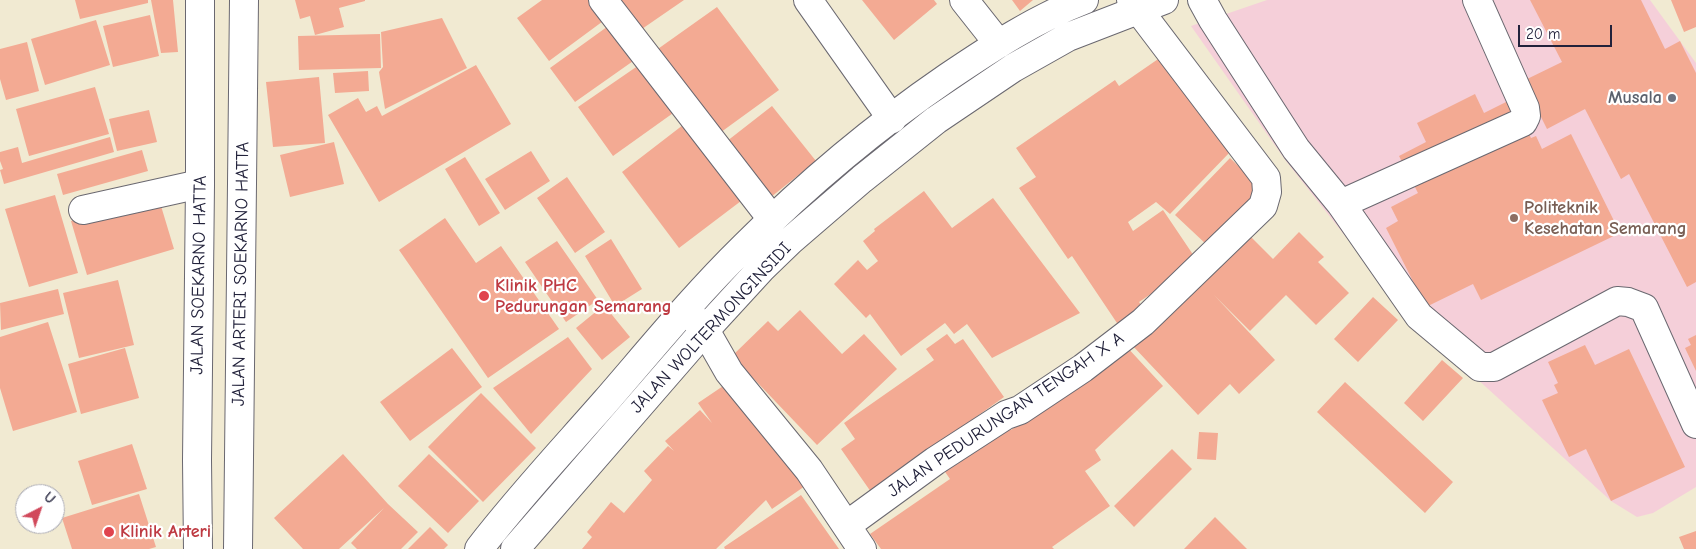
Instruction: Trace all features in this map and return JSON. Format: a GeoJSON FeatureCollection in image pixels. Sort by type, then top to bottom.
{"type":"FeatureCollection","features":[{"type":"Feature","properties":{"kind":"main road","name":"JALAN SOEKARNO HATTA"},"geometry":{"type":"LineString","coordinates":[[198,549],[200,0]]}},
{"type":"Feature","properties":{"kind":"main road","name":"JALAN ARTERI SOEKARNO HATTA"},"geometry":{"type":"LineString","coordinates":[[238,549],[244,0]]}},
{"type":"Feature","properties":{"kind":"main road"},"geometry":{"type":"LineString","coordinates":[[603,0],[772,219]]}},
{"type":"Feature","properties":{"kind":"main road"},"geometry":{"type":"LineString","coordinates":[[808,0],[892,119]]}},
{"type":"Feature","properties":{"kind":"main road"},"geometry":{"type":"LineString","coordinates":[[964,0],[998,43]]}},
{"type":"Feature","properties":{"kind":"main road","name":"JALAN WOLTERMONGINSIDI"},"geometry":{"type":"LineString","coordinates":[[479,549],[686,310],[742,248],[772,219],[845,156],[920,96],[998,43],[1056,11],[1084,0]]}},
{"type":"Feature","properties":{"kind":"main road","name":"JALAN WOLTERMONGINSIDI"},"geometry":{"type":"LineString","coordinates":[[515,549],[705,330],[761,269],[862,179],[936,120],[1012,68],[1068,37],[1134,5],[1164,0]]}},
{"type":"Feature","properties":{"kind":"main road"},"geometry":{"type":"LineString","coordinates":[[1202,0],[1296,149],[1341,204],[1419,316],[1480,367],[1494,367],[1617,301],[1628,302],[1644,308],[1696,424]]}},
{"type":"Feature","properties":{"kind":"main road"},"geometry":{"type":"LineString","coordinates":[[1341,204],[1524,122],[1526,116],[1525,108],[1477,0]]}},
{"type":"Feature","properties":{"kind":"main road","name":"JALAN PEDURUNGAN TENGAH X A"},"geometry":{"type":"LineString","coordinates":[[847,526],[935,461],[1006,415],[1020,410],[1083,368],[1143,322],[1263,206],[1267,192],[1266,178],[1134,5]]}},
{"type":"Feature","properties":{"kind":"main road"},"geometry":{"type":"LineString","coordinates":[[83,210],[200,184]]}},
{"type":"Feature","properties":{"kind":"main road"},"geometry":{"type":"LineString","coordinates":[[686,310],[705,330],[729,372],[809,470],[862,549]]}},
{"type":"Feature","properties":{"kind":"shaded area","name":"Politeknik Kesehatan Semarang"},"geometry":{"type":"Polygon","coordinates":[[[1267,0],[1650,0],[1696,63],[1696,487],[1653,513],[1637,517],[1611,501],[1475,377],[1376,275],[1286,161],[1191,26],[1267,0]]]}},
{"type":"Feature","properties":{"kind":"building"},"geometry":{"type":"Polygon","coordinates":[[[75,0],[148,0],[148,3],[80,19],[75,0]]]}},
{"type":"Feature","properties":{"kind":"building"},"geometry":{"type":"Polygon","coordinates":[[[151,0],[173,0],[178,52],[161,53],[151,0]]]}},
{"type":"Feature","properties":{"kind":"building"},"geometry":{"type":"Polygon","coordinates":[[[295,0],[365,1],[339,8],[344,27],[315,35],[310,16],[300,19],[295,0]]]}},
{"type":"Feature","properties":{"kind":"building"},"geometry":{"type":"Polygon","coordinates":[[[542,0],[598,0],[610,16],[549,61],[517,18],[542,0]]]}},
{"type":"Feature","properties":{"kind":"building"},"geometry":{"type":"Polygon","coordinates":[[[618,0],[684,0],[639,31],[618,0]]]}},
{"type":"Feature","properties":{"kind":"building"},"geometry":{"type":"Polygon","coordinates":[[[862,0],[934,0],[937,4],[894,40],[862,0]]]}},
{"type":"Feature","properties":{"kind":"building"},"geometry":{"type":"Polygon","coordinates":[[[1012,0],[1033,0],[1020,11],[1012,0]]]}},
{"type":"Feature","properties":{"kind":"building"},"geometry":{"type":"Polygon","coordinates":[[[1530,0],[1641,0],[1665,49],[1680,41],[1696,73],[1696,282],[1687,287],[1629,174],[1621,179],[1585,109],[1547,129],[1523,81],[1562,62],[1530,0]]]}},
{"type":"Feature","properties":{"kind":"building"},"geometry":{"type":"Polygon","coordinates":[[[1671,0],[1696,0],[1696,27],[1684,32],[1671,0]]]}},
{"type":"Feature","properties":{"kind":"building"},"geometry":{"type":"Polygon","coordinates":[[[717,7],[779,90],[717,135],[655,51],[717,7]]]}},
{"type":"Feature","properties":{"kind":"building"},"geometry":{"type":"Polygon","coordinates":[[[150,15],[159,56],[113,67],[103,26],[150,15]]]}},
{"type":"Feature","properties":{"kind":"building"},"geometry":{"type":"Polygon","coordinates":[[[442,18],[467,68],[385,109],[379,72],[383,67],[381,32],[442,18]]]}},
{"type":"Feature","properties":{"kind":"building"},"geometry":{"type":"Polygon","coordinates":[[[96,20],[110,65],[45,85],[31,39],[96,20]]]}},
{"type":"Feature","properties":{"kind":"building"},"geometry":{"type":"Polygon","coordinates":[[[611,24],[636,59],[575,102],[550,68],[611,24]]]}},
{"type":"Feature","properties":{"kind":"building"},"geometry":{"type":"Polygon","coordinates":[[[380,34],[381,68],[299,70],[298,36],[380,34]]]}},
{"type":"Feature","properties":{"kind":"building"},"geometry":{"type":"Polygon","coordinates":[[[27,42],[39,91],[6,100],[0,79],[0,49],[27,42]]]}},
{"type":"Feature","properties":{"kind":"building"},"geometry":{"type":"Polygon","coordinates":[[[1164,55],[1231,151],[1170,214],[1156,202],[1128,222],[1133,231],[1163,210],[1198,262],[1139,302],[1144,309],[1119,326],[1072,256],[1068,259],[1019,188],[1036,177],[1016,148],[1115,80],[1119,86],[1164,55]]]}},
{"type":"Feature","properties":{"kind":"building"},"geometry":{"type":"Polygon","coordinates":[[[642,63],[676,111],[613,156],[578,107],[642,63]]]}},
{"type":"Feature","properties":{"kind":"building"},"geometry":{"type":"Polygon","coordinates":[[[476,65],[511,124],[379,202],[328,115],[358,98],[366,112],[377,106],[382,116],[476,65]]]}},
{"type":"Feature","properties":{"kind":"building"},"geometry":{"type":"Polygon","coordinates":[[[368,71],[369,91],[335,93],[333,73],[368,71]]]}},
{"type":"Feature","properties":{"kind":"building"},"geometry":{"type":"Polygon","coordinates":[[[319,77],[325,143],[273,147],[266,82],[319,77]]]}},
{"type":"Feature","properties":{"kind":"building"},"geometry":{"type":"Polygon","coordinates":[[[95,87],[109,134],[29,156],[16,109],[95,87]]]}},
{"type":"Feature","properties":{"kind":"building"},"geometry":{"type":"Polygon","coordinates":[[[1475,94],[1484,113],[1512,99],[1531,138],[1536,136],[1542,149],[1571,134],[1620,233],[1481,300],[1473,284],[1426,307],[1386,228],[1398,221],[1391,207],[1418,193],[1399,156],[1426,142],[1417,123],[1475,94]]]}},
{"type":"Feature","properties":{"kind":"building"},"geometry":{"type":"Polygon","coordinates":[[[772,106],[816,161],[766,201],[722,145],[772,106]]]}},
{"type":"Feature","properties":{"kind":"building"},"geometry":{"type":"Polygon","coordinates":[[[149,110],[157,142],[117,151],[109,119],[149,110]]]}},
{"type":"Feature","properties":{"kind":"building"},"geometry":{"type":"Polygon","coordinates":[[[683,125],[741,201],[679,248],[622,172],[683,125]]]}},
{"type":"Feature","properties":{"kind":"building"},"geometry":{"type":"Polygon","coordinates":[[[110,137],[114,152],[4,184],[0,170],[3,169],[0,161],[0,152],[18,147],[22,163],[110,137]]]}},
{"type":"Feature","properties":{"kind":"building"},"geometry":{"type":"Polygon","coordinates":[[[334,142],[344,184],[290,197],[280,155],[334,142]]]}},
{"type":"Feature","properties":{"kind":"building"},"geometry":{"type":"Polygon","coordinates":[[[142,150],[148,171],[63,195],[57,174],[142,150]]]}},
{"type":"Feature","properties":{"kind":"building"},"geometry":{"type":"Polygon","coordinates":[[[531,151],[550,181],[505,210],[485,179],[531,151]]]}},
{"type":"Feature","properties":{"kind":"building"},"geometry":{"type":"Polygon","coordinates":[[[465,157],[500,213],[479,226],[445,169],[465,157]]]}},
{"type":"Feature","properties":{"kind":"building"},"geometry":{"type":"Polygon","coordinates":[[[1230,158],[1261,188],[1207,245],[1175,215],[1230,158]]]}},
{"type":"Feature","properties":{"kind":"building"},"geometry":{"type":"Polygon","coordinates":[[[567,177],[605,232],[575,253],[537,198],[567,177]]]}},
{"type":"Feature","properties":{"kind":"building"},"geometry":{"type":"Polygon","coordinates":[[[924,191],[952,228],[993,198],[1080,313],[992,358],[967,324],[954,334],[945,323],[901,356],[870,314],[866,318],[834,284],[858,260],[867,270],[878,261],[863,241],[875,231],[874,229],[924,191]]]}},
{"type":"Feature","properties":{"kind":"building"},"geometry":{"type":"Polygon","coordinates":[[[55,195],[78,273],[29,287],[5,209],[55,195]]]}},
{"type":"Feature","properties":{"kind":"building"},"geometry":{"type":"Polygon","coordinates":[[[158,196],[174,249],[87,275],[71,221],[158,196]]]}},
{"type":"Feature","properties":{"kind":"building","name":"Klinik PHC Pedurungan Semarang"},"geometry":{"type":"Polygon","coordinates":[[[445,218],[476,263],[501,246],[559,329],[488,378],[399,250],[445,218]]]}},
{"type":"Feature","properties":{"kind":"building"},"geometry":{"type":"Polygon","coordinates":[[[1299,232],[1324,257],[1318,262],[1349,293],[1316,325],[1286,295],[1250,331],[1214,295],[1275,360],[1239,394],[1230,384],[1198,415],[1131,344],[1247,233],[1273,259],[1299,232]]]}},
{"type":"Feature","properties":{"kind":"building"},"geometry":{"type":"Polygon","coordinates":[[[611,239],[642,289],[615,306],[585,256],[611,239]]]}},
{"type":"Feature","properties":{"kind":"building"},"geometry":{"type":"Polygon","coordinates":[[[557,241],[598,300],[566,322],[525,262],[557,241]]]}},
{"type":"Feature","properties":{"kind":"building"},"geometry":{"type":"Polygon","coordinates":[[[118,280],[134,345],[79,358],[63,293],[118,280]]]}},
{"type":"Feature","properties":{"kind":"building"},"geometry":{"type":"Polygon","coordinates":[[[58,289],[64,314],[1,330],[0,303],[58,289]]]}},
{"type":"Feature","properties":{"kind":"building"},"geometry":{"type":"Polygon","coordinates":[[[1373,297],[1398,320],[1358,362],[1334,339],[1373,297]]]}},
{"type":"Feature","properties":{"kind":"building"},"geometry":{"type":"Polygon","coordinates":[[[604,305],[630,337],[602,360],[576,328],[604,305]]]}},
{"type":"Feature","properties":{"kind":"building"},"geometry":{"type":"Polygon","coordinates":[[[800,310],[842,354],[864,334],[897,369],[817,445],[732,356],[768,321],[778,331],[800,310]]]}},
{"type":"Feature","properties":{"kind":"building"},"geometry":{"type":"Polygon","coordinates":[[[48,322],[77,412],[13,431],[0,388],[0,337],[48,322]]]}},
{"type":"Feature","properties":{"kind":"building"},"geometry":{"type":"Polygon","coordinates":[[[947,334],[955,344],[963,339],[1004,397],[871,492],[841,449],[855,439],[844,423],[934,360],[926,349],[947,334]]]}},
{"type":"Feature","properties":{"kind":"building"},"geometry":{"type":"Polygon","coordinates":[[[1696,335],[1696,371],[1685,348],[1691,345],[1688,339],[1696,335]]]}},
{"type":"Feature","properties":{"kind":"building"},"geometry":{"type":"Polygon","coordinates":[[[568,337],[592,369],[531,434],[493,388],[568,337]]]}},
{"type":"Feature","properties":{"kind":"building"},"geometry":{"type":"Polygon","coordinates":[[[1125,345],[1163,386],[1095,450],[1101,460],[1085,471],[1110,506],[1052,547],[1054,549],[881,549],[870,534],[950,479],[941,466],[1005,422],[1011,430],[1058,397],[1060,400],[1097,366],[1125,345]]]}},
{"type":"Feature","properties":{"kind":"building"},"geometry":{"type":"Polygon","coordinates":[[[1585,345],[1595,365],[1629,349],[1685,467],[1611,501],[1586,449],[1569,457],[1542,400],[1558,393],[1554,385],[1558,383],[1548,362],[1585,345]]]}},
{"type":"Feature","properties":{"kind":"building"},"geometry":{"type":"Polygon","coordinates":[[[125,348],[139,398],[81,414],[68,364],[125,348]]]}},
{"type":"Feature","properties":{"kind":"building"},"geometry":{"type":"Polygon","coordinates":[[[452,348],[482,387],[410,441],[380,402],[452,348]]]}},
{"type":"Feature","properties":{"kind":"building"},"geometry":{"type":"Polygon","coordinates":[[[1442,360],[1463,378],[1423,421],[1404,403],[1442,360]]]}},
{"type":"Feature","properties":{"kind":"building"},"geometry":{"type":"Polygon","coordinates":[[[732,380],[805,486],[772,509],[766,500],[716,549],[582,549],[592,537],[587,532],[611,502],[624,513],[652,480],[644,471],[668,446],[674,451],[665,441],[700,410],[712,423],[698,403],[732,380]]]}},
{"type":"Feature","properties":{"kind":"building"},"geometry":{"type":"Polygon","coordinates":[[[1345,382],[1453,482],[1425,513],[1317,412],[1345,382]]]}},
{"type":"Feature","properties":{"kind":"building"},"geometry":{"type":"Polygon","coordinates":[[[481,393],[536,448],[483,502],[428,447],[481,393]]]}},
{"type":"Feature","properties":{"kind":"building"},"geometry":{"type":"Polygon","coordinates":[[[1199,432],[1218,433],[1216,460],[1197,459],[1199,432]]]}},
{"type":"Feature","properties":{"kind":"building"},"geometry":{"type":"Polygon","coordinates":[[[132,444],[147,489],[92,505],[78,461],[132,444]]]}},
{"type":"Feature","properties":{"kind":"building"},"geometry":{"type":"Polygon","coordinates":[[[1172,449],[1192,469],[1134,527],[1114,506],[1172,449]]]}},
{"type":"Feature","properties":{"kind":"building"},"geometry":{"type":"Polygon","coordinates":[[[343,454],[388,504],[418,532],[401,549],[357,549],[351,543],[384,508],[339,549],[303,549],[274,518],[343,454]]]}},
{"type":"Feature","properties":{"kind":"building"},"geometry":{"type":"Polygon","coordinates":[[[429,454],[479,501],[448,533],[398,486],[429,454]]]}},
{"type":"Feature","properties":{"kind":"building","name":"Klinik Arteri"},"geometry":{"type":"Polygon","coordinates":[[[139,494],[156,547],[149,549],[72,549],[65,527],[65,517],[139,494]]]}},
{"type":"Feature","properties":{"kind":"building"},"geometry":{"type":"Polygon","coordinates":[[[801,495],[839,549],[725,549],[724,547],[801,495]]]}},
{"type":"Feature","properties":{"kind":"building"},"geometry":{"type":"Polygon","coordinates":[[[1215,517],[1247,549],[1184,549],[1215,517]]]}},
{"type":"Feature","properties":{"kind":"building"},"geometry":{"type":"Polygon","coordinates":[[[430,527],[448,545],[444,549],[408,549],[430,527]]]}},
{"type":"Feature","properties":{"kind":"building"},"geometry":{"type":"Polygon","coordinates":[[[1696,531],[1696,549],[1684,549],[1679,537],[1696,531]]]}},
{"type":"Feature","properties":{"kind":"place","name":"Musala"},"geometry":{"type":"Point","coordinates":[1672,98]}},
{"type":"Feature","properties":{"kind":"place","name":"Politeknik Kesehatan Semarang"},"geometry":{"type":"Point","coordinates":[1514,218]}},
{"type":"Feature","properties":{"kind":"place","name":"Klinik PHC Pedurungan Semarang"},"geometry":{"type":"Point","coordinates":[484,296]}},
{"type":"Feature","properties":{"kind":"place","name":"Klinik Arteri"},"geometry":{"type":"Point","coordinates":[109,532]}}]}
